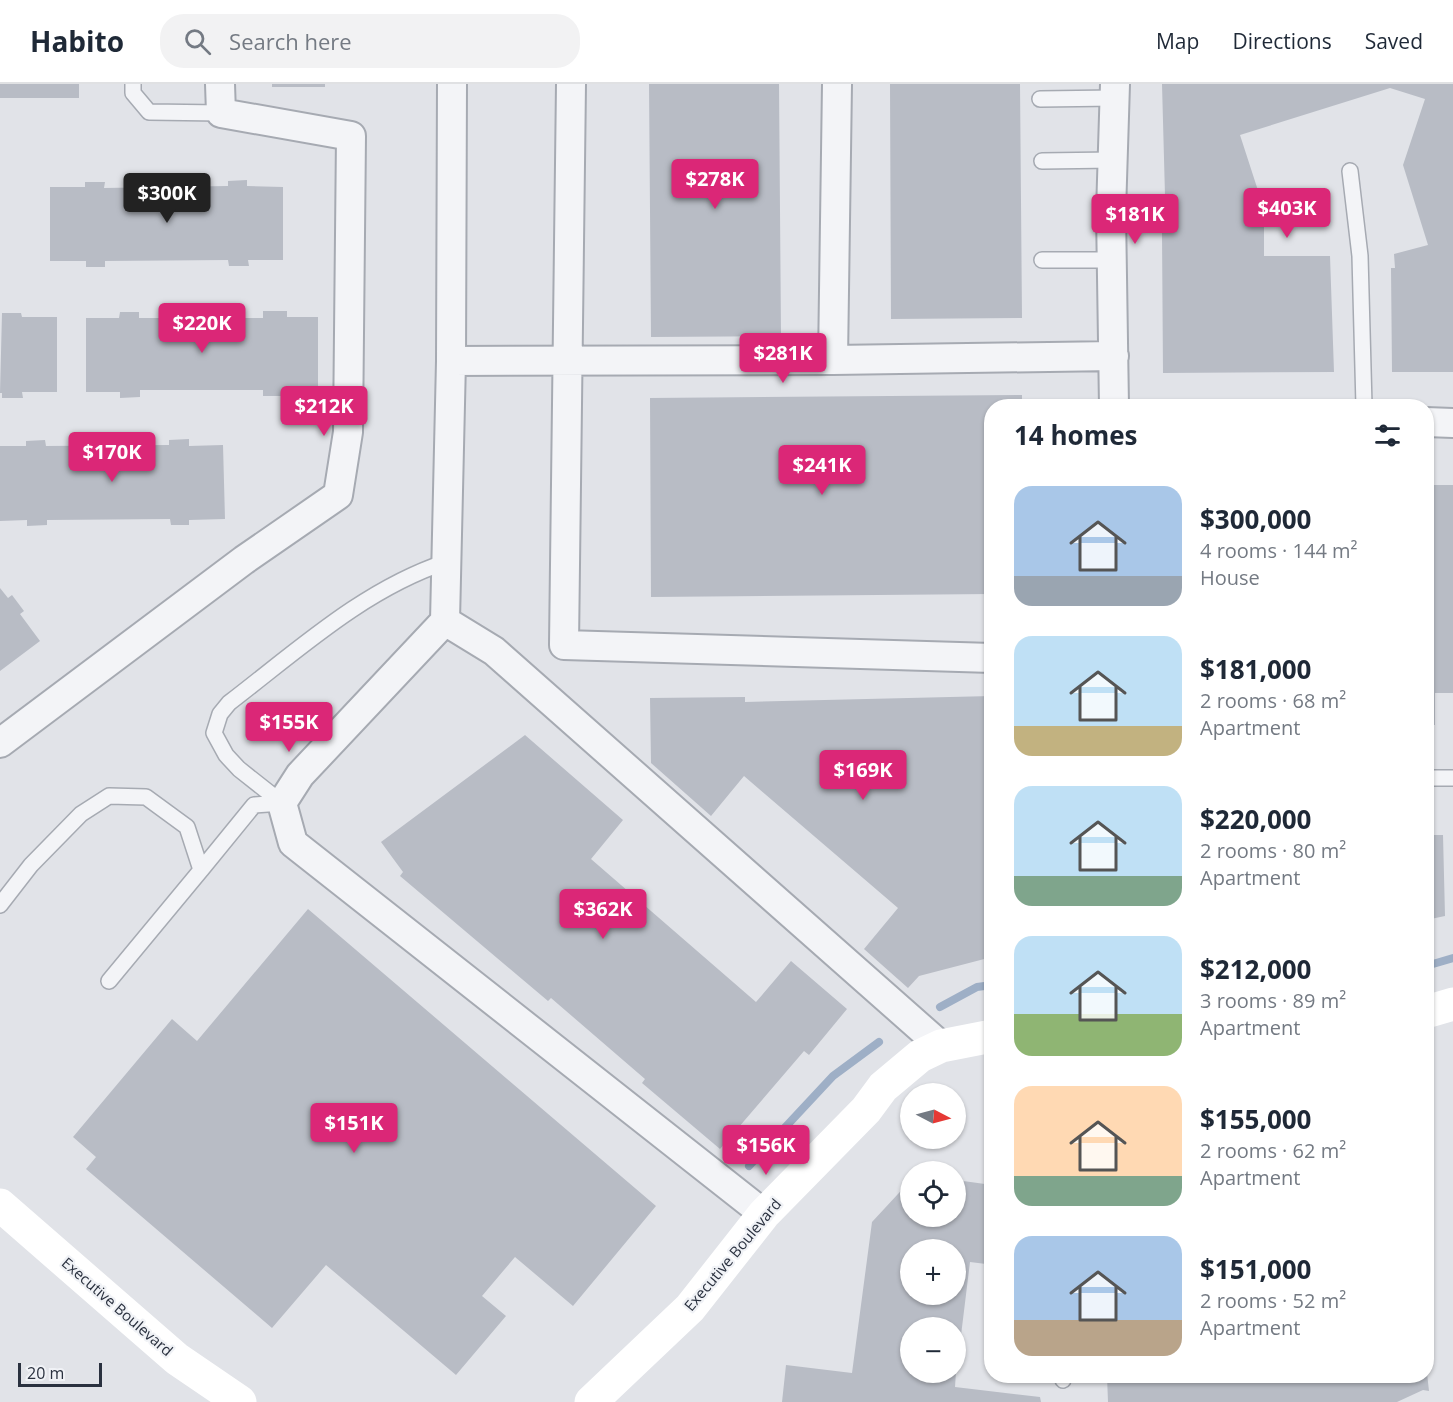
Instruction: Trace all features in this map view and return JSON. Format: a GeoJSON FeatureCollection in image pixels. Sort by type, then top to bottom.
{"type":"FeatureCollection","features":[{"type":"Feature","properties":{"kind":"street"},"geometry":{"type":"LineString","coordinates":[[0,743],[244,560],[338,495],[348,432],[351,136],[221,112],[220,84]]}},
{"type":"Feature","properties":{"kind":"street"},"geometry":{"type":"LineString","coordinates":[[452,84],[451,361],[445,621],[300,775],[282,803],[292,843],[764,1214]]}},
{"type":"Feature","properties":{"kind":"street"},"geometry":{"type":"LineString","coordinates":[[571,84],[564,645],[984,658]]}},
{"type":"Feature","properties":{"kind":"street"},"geometry":{"type":"LineString","coordinates":[[833,360],[837,84]]}},
{"type":"Feature","properties":{"kind":"street"},"geometry":{"type":"LineString","coordinates":[[1114,399],[1112,261],[1115,91]]}},
{"type":"Feature","properties":{"kind":"street"},"geometry":{"type":"LineString","coordinates":[[451,361],[833,360],[1114,356]]}},
{"type":"Feature","properties":{"kind":"street"},"geometry":{"type":"LineString","coordinates":[[1434,422],[1453,423]]}},
{"type":"Feature","properties":{"kind":"street"},"geometry":{"type":"LineString","coordinates":[[445,621],[494,651],[941,1046]]}},
{"type":"Feature","properties":{"kind":"street"},"geometry":{"type":"LineString","coordinates":[[1434,1010],[1453,1004]]}},
{"type":"Feature","properties":{"kind":"street","name":"Executive Boulevard"},"geometry":{"type":"LineString","coordinates":[[591,1402],[690,1308],[764,1214],[866,1110],[883,1087],[920,1056],[941,1046],[984,1038]]}},
{"type":"Feature","properties":{"kind":"street","name":"Executive Boulevard"},"geometry":{"type":"LineString","coordinates":[[0,1205],[177,1359],[240,1402]]}},
{"type":"Feature","properties":{"kind":"lane"},"geometry":{"type":"LineString","coordinates":[[133,84],[133,93],[150,112],[221,112]]}},
{"type":"Feature","properties":{"kind":"lane"},"geometry":{"type":"LineString","coordinates":[[1040,99],[1115,91]]}},
{"type":"Feature","properties":{"kind":"lane"},"geometry":{"type":"LineString","coordinates":[[1042,161],[1113,160]]}},
{"type":"Feature","properties":{"kind":"lane"},"geometry":{"type":"LineString","coordinates":[[1350,171],[1360,256],[1364,399]]}},
{"type":"Feature","properties":{"kind":"lane"},"geometry":{"type":"LineString","coordinates":[[1042,260],[1112,261]]}},
{"type":"Feature","properties":{"kind":"lane"},"geometry":{"type":"LineString","coordinates":[[282,803],[239,769],[221,748],[214,733],[220,714],[238,696],[378,592],[412,573],[446,562]]}},
{"type":"Feature","properties":{"kind":"lane"},"geometry":{"type":"LineString","coordinates":[[1434,778],[1453,778]]}},
{"type":"Feature","properties":{"kind":"lane"},"geometry":{"type":"LineString","coordinates":[[0,904],[31,865],[81,814],[109,796],[146,797],[187,827],[201,870]]}},
{"type":"Feature","properties":{"kind":"lane"},"geometry":{"type":"LineString","coordinates":[[109,981],[254,805],[282,803]]}},
{"type":"Feature","properties":{"kind":"building"},"geometry":{"type":"Polygon","coordinates":[[[0,84],[79,84],[79,98],[0,98],[0,84]]]}},
{"type":"Feature","properties":{"kind":"building"},"geometry":{"type":"Polygon","coordinates":[[[272,84],[325,84],[325,87],[272,87],[272,84]]]}},
{"type":"Feature","properties":{"kind":"building"},"geometry":{"type":"Polygon","coordinates":[[[649,84],[779,84],[781,336],[651,337],[649,84]]]}},
{"type":"Feature","properties":{"kind":"building"},"geometry":{"type":"Polygon","coordinates":[[[890,84],[1020,84],[1022,318],[891,319],[890,84]]]}},
{"type":"Feature","properties":{"kind":"building"},"geometry":{"type":"Polygon","coordinates":[[[1162,84],[1453,84],[1453,372],[1392,372],[1391,268],[1395,268],[1394,254],[1428,245],[1403,165],[1425,99],[1390,88],[1240,135],[1264,209],[1264,256],[1330,256],[1334,372],[1163,373],[1162,233],[1166,233],[1162,84]]]}},
{"type":"Feature","properties":{"kind":"building"},"geometry":{"type":"Polygon","coordinates":[[[247,180],[247,186],[283,187],[283,260],[248,260],[249,266],[229,266],[228,260],[105,261],[105,267],[86,267],[86,261],[50,261],[50,187],[85,187],[85,182],[105,182],[104,188],[228,186],[228,181],[247,180]]]}},
{"type":"Feature","properties":{"kind":"building"},"geometry":{"type":"Polygon","coordinates":[[[263,311],[287,311],[287,317],[318,317],[318,390],[283,390],[283,396],[263,396],[263,390],[140,390],[140,397],[120,398],[120,392],[86,392],[86,318],[119,318],[120,312],[139,312],[139,318],[263,318],[263,311]]]}},
{"type":"Feature","properties":{"kind":"building"},"geometry":{"type":"Polygon","coordinates":[[[2,313],[21,313],[22,317],[57,317],[57,392],[22,392],[23,398],[2,398],[2,393],[0,393],[2,313]]]}},
{"type":"Feature","properties":{"kind":"building"},"geometry":{"type":"Polygon","coordinates":[[[1022,395],[1022,399],[984,399],[984,594],[651,597],[650,398],[1022,395]]]}},
{"type":"Feature","properties":{"kind":"building"},"geometry":{"type":"Polygon","coordinates":[[[189,439],[189,446],[223,445],[225,519],[189,520],[189,525],[171,525],[170,519],[47,520],[47,525],[27,526],[27,520],[0,521],[0,446],[26,446],[26,441],[45,440],[46,446],[169,445],[169,440],[189,439]]]}},
{"type":"Feature","properties":{"kind":"building"},"geometry":{"type":"Polygon","coordinates":[[[1434,485],[1453,485],[1453,693],[1435,693],[1435,725],[1434,485]]]}},
{"type":"Feature","properties":{"kind":"building"},"geometry":{"type":"Polygon","coordinates":[[[0,588],[8,598],[12,595],[24,611],[20,614],[40,641],[0,671],[0,588]]]}},
{"type":"Feature","properties":{"kind":"building"},"geometry":{"type":"Polygon","coordinates":[[[984,696],[984,959],[919,976],[908,988],[864,949],[898,908],[744,776],[711,816],[651,763],[650,698],[745,697],[745,702],[984,696]]]}},
{"type":"Feature","properties":{"kind":"building"},"geometry":{"type":"Polygon","coordinates":[[[525,735],[623,820],[591,859],[756,1002],[791,961],[847,1009],[809,1055],[804,1051],[720,1149],[642,1083],[645,1079],[551,998],[548,1001],[400,876],[403,872],[381,842],[525,735]]]}},
{"type":"Feature","properties":{"kind":"building"},"geometry":{"type":"Polygon","coordinates":[[[1434,835],[1443,835],[1445,916],[1434,918],[1434,835]]]}},
{"type":"Feature","properties":{"kind":"building"},"geometry":{"type":"Polygon","coordinates":[[[308,909],[656,1206],[573,1306],[515,1257],[482,1296],[506,1316],[456,1375],[326,1265],[272,1328],[86,1169],[96,1157],[73,1137],[172,1019],[197,1041],[308,909]]]}},
{"type":"Feature","properties":{"kind":"building"},"geometry":{"type":"Polygon","coordinates":[[[966,1181],[984,1184],[984,1264],[970,1262],[966,1295],[966,1239],[900,1239],[900,1305],[965,1305],[963,1317],[900,1317],[900,1383],[955,1383],[955,1387],[1040,1397],[1041,1402],[782,1402],[786,1365],[852,1373],[872,1222],[900,1192],[900,1227],[966,1227],[966,1181]]]}},
{"type":"Feature","properties":{"kind":"building"},"geometry":{"type":"Polygon","coordinates":[[[1107,1383],[1428,1383],[1429,1391],[1423,1390],[1397,1402],[1108,1402],[1107,1383]]]}},
{"type":"Feature","properties":{"kind":"waterway"},"geometry":{"type":"LineString","coordinates":[[1434,964],[1453,958]]}},
{"type":"Feature","properties":{"kind":"waterway"},"geometry":{"type":"LineString","coordinates":[[940,1007],[977,987],[984,986]]}},
{"type":"Feature","properties":{"kind":"waterway"},"geometry":{"type":"LineString","coordinates":[[749,1166],[833,1076],[879,1042]]}}]}
